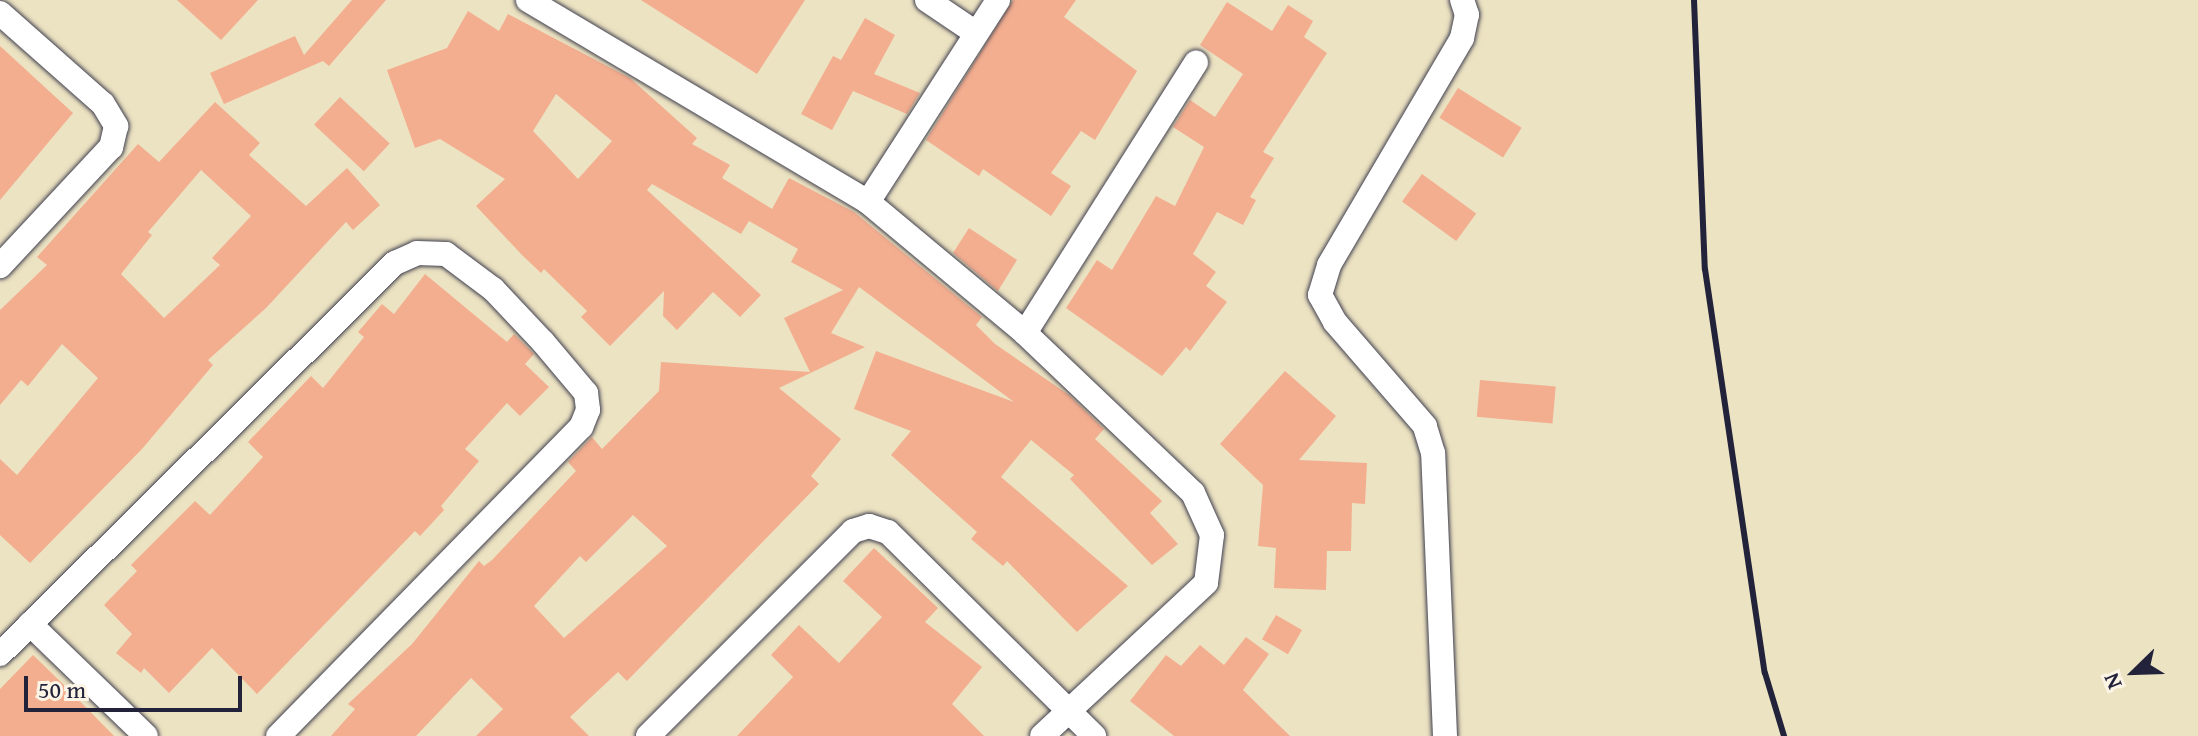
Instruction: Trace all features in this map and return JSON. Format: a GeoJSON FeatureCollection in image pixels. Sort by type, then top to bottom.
{"type":"FeatureCollection","features":[{"type":"Feature","properties":{"kind":"street"},"geometry":{"type":"LineString","coordinates":[[528,0],[868,202],[1025,333],[1193,493],[1212,535],[1206,583],[1042,736]]}},
{"type":"Feature","properties":{"kind":"street"},"geometry":{"type":"LineString","coordinates":[[927,0],[976,33]]}},
{"type":"Feature","properties":{"kind":"street"},"geometry":{"type":"LineString","coordinates":[[868,202],[998,0]]}},
{"type":"Feature","properties":{"kind":"street"},"geometry":{"type":"LineString","coordinates":[[1445,736],[1433,453],[1425,426],[1335,322],[1320,295],[1329,265],[1462,38],[1467,15],[1462,0]]}},
{"type":"Feature","properties":{"kind":"street"},"geometry":{"type":"LineString","coordinates":[[0,13],[103,104],[116,126],[111,147],[0,266]]}},
{"type":"Feature","properties":{"kind":"street"},"geometry":{"type":"LineString","coordinates":[[1025,333],[1196,62]]}},
{"type":"Feature","properties":{"kind":"street"},"geometry":{"type":"LineString","coordinates":[[0,654],[395,263],[417,253],[446,254],[493,289],[543,342],[586,393],[588,410],[581,427],[278,736]]}},
{"type":"Feature","properties":{"kind":"street"},"geometry":{"type":"LineString","coordinates":[[648,736],[853,531],[869,526],[888,532],[1094,736]]}},
{"type":"Feature","properties":{"kind":"street"},"geometry":{"type":"LineString","coordinates":[[30,624],[146,736]]}},
{"type":"Feature","properties":{"kind":"building"},"geometry":{"type":"Polygon","coordinates":[[[177,0],[258,0],[221,40],[177,0]]]}},
{"type":"Feature","properties":{"kind":"building"},"geometry":{"type":"Polygon","coordinates":[[[352,0],[386,0],[329,66],[323,61],[224,104],[210,73],[295,36],[304,55],[352,0]]]}},
{"type":"Feature","properties":{"kind":"building"},"geometry":{"type":"Polygon","coordinates":[[[641,0],[805,0],[757,74],[641,0]]]}},
{"type":"Feature","properties":{"kind":"building"},"geometry":{"type":"Polygon","coordinates":[[[1013,0],[1076,0],[1064,17],[1137,71],[1095,140],[1081,131],[1051,173],[1071,186],[1051,216],[983,169],[979,176],[926,140],[1013,0]]]}},
{"type":"Feature","properties":{"kind":"building"},"geometry":{"type":"Polygon","coordinates":[[[1227,2],[1272,31],[1288,5],[1313,21],[1304,37],[1327,53],[1263,152],[1274,158],[1250,197],[1256,200],[1243,225],[1217,212],[1193,254],[1216,272],[1206,286],[1227,302],[1190,351],[1186,347],[1162,376],[1066,308],[1097,260],[1112,270],[1156,196],[1175,206],[1204,147],[1173,127],[1190,100],[1215,117],[1243,74],[1200,45],[1227,2]]]}},
{"type":"Feature","properties":{"kind":"building"},"geometry":{"type":"Polygon","coordinates":[[[468,11],[499,31],[508,14],[630,78],[697,138],[692,144],[730,165],[722,178],[772,209],[789,178],[854,212],[982,317],[976,325],[995,344],[1069,395],[1104,429],[1095,439],[1162,501],[1150,513],[1178,544],[1152,565],[1070,479],[1074,475],[1031,440],[1001,477],[1128,586],[1077,632],[1007,561],[1003,566],[971,539],[977,532],[891,455],[911,431],[854,409],[876,351],[1014,402],[859,287],[831,333],[865,347],[779,388],[841,439],[811,476],[819,484],[627,681],[618,672],[570,717],[589,736],[476,736],[503,709],[471,678],[416,736],[331,736],[355,709],[348,704],[412,644],[479,561],[484,566],[492,560],[576,471],[568,462],[592,437],[602,449],[659,391],[661,362],[810,372],[784,318],[843,290],[791,262],[798,249],[749,221],[741,234],[652,184],[647,190],[761,295],[740,317],[713,292],[677,330],[663,316],[664,291],[610,346],[581,317],[587,311],[544,269],[541,273],[476,206],[505,179],[440,139],[415,148],[387,70],[447,48],[468,11]],[[556,94],[533,131],[578,179],[612,141],[556,94]],[[633,515],[586,562],[580,556],[534,606],[564,638],[667,546],[633,515]]]}},
{"type":"Feature","properties":{"kind":"building"},"geometry":{"type":"Polygon","coordinates":[[[865,18],[895,35],[874,74],[920,93],[907,114],[853,91],[832,130],[801,114],[833,56],[841,60],[865,18]]]}},
{"type":"Feature","properties":{"kind":"building"},"geometry":{"type":"Polygon","coordinates":[[[0,46],[73,113],[0,200],[0,46]]]}},
{"type":"Feature","properties":{"kind":"building"},"geometry":{"type":"Polygon","coordinates":[[[1458,88],[1522,128],[1503,157],[1439,118],[1458,88]]]}},
{"type":"Feature","properties":{"kind":"building"},"geometry":{"type":"Polygon","coordinates":[[[340,97],[390,143],[364,171],[314,125],[340,97]]]}},
{"type":"Feature","properties":{"kind":"building"},"geometry":{"type":"Polygon","coordinates":[[[215,102],[260,143],[249,155],[306,206],[347,168],[380,205],[353,230],[346,222],[266,308],[208,360],[213,365],[142,449],[30,563],[0,535],[0,459],[17,475],[98,378],[62,344],[28,386],[21,380],[0,405],[0,310],[47,265],[37,257],[138,144],[159,162],[215,102]],[[201,170],[148,232],[152,235],[121,274],[164,318],[220,265],[212,258],[251,216],[201,170]]]}},
{"type":"Feature","properties":{"kind":"building"},"geometry":{"type":"Polygon","coordinates":[[[1422,174],[1476,213],[1456,241],[1402,202],[1422,174]]]}},
{"type":"Feature","properties":{"kind":"building"},"geometry":{"type":"Polygon","coordinates":[[[969,228],[1017,260],[998,291],[953,253],[969,228]]]}},
{"type":"Feature","properties":{"kind":"building"},"geometry":{"type":"Polygon","coordinates":[[[425,274],[507,342],[514,334],[534,354],[525,364],[549,387],[520,416],[507,403],[465,449],[479,461],[441,506],[444,510],[420,536],[415,531],[257,694],[212,648],[169,693],[144,668],[141,673],[116,653],[132,634],[104,605],[137,571],[131,565],[195,501],[210,515],[263,457],[248,442],[311,376],[323,388],[364,337],[358,332],[382,304],[394,314],[425,274]]]}},
{"type":"Feature","properties":{"kind":"building"},"geometry":{"type":"Polygon","coordinates":[[[1285,371],[1336,416],[1299,460],[1367,463],[1365,504],[1352,503],[1351,551],[1327,551],[1326,590],[1274,588],[1276,548],[1258,546],[1263,485],[1220,444],[1285,371]]]}},
{"type":"Feature","properties":{"kind":"building"},"geometry":{"type":"Polygon","coordinates":[[[1480,380],[1556,387],[1552,423],[1477,417],[1480,380]]]}},
{"type":"Feature","properties":{"kind":"building"},"geometry":{"type":"Polygon","coordinates":[[[874,548],[938,608],[925,622],[982,667],[952,704],[984,736],[737,736],[793,677],[771,655],[799,625],[839,663],[882,617],[843,581],[874,548]]]}},
{"type":"Feature","properties":{"kind":"building"},"geometry":{"type":"Polygon","coordinates":[[[1276,615],[1302,630],[1288,654],[1262,639],[1276,615]]]}},
{"type":"Feature","properties":{"kind":"building"},"geometry":{"type":"Polygon","coordinates":[[[1246,637],[1269,654],[1243,690],[1290,736],[1174,736],[1130,701],[1166,655],[1181,666],[1200,645],[1224,665],[1246,637]]]}},
{"type":"Feature","properties":{"kind":"building"},"geometry":{"type":"Polygon","coordinates":[[[33,655],[114,736],[0,736],[0,689],[33,655]]]}},
{"type":"Feature","properties":{"kind":"railway"},"geometry":{"type":"LineString","coordinates":[[1694,0],[1705,269],[1765,673],[1784,736]]}}]}
